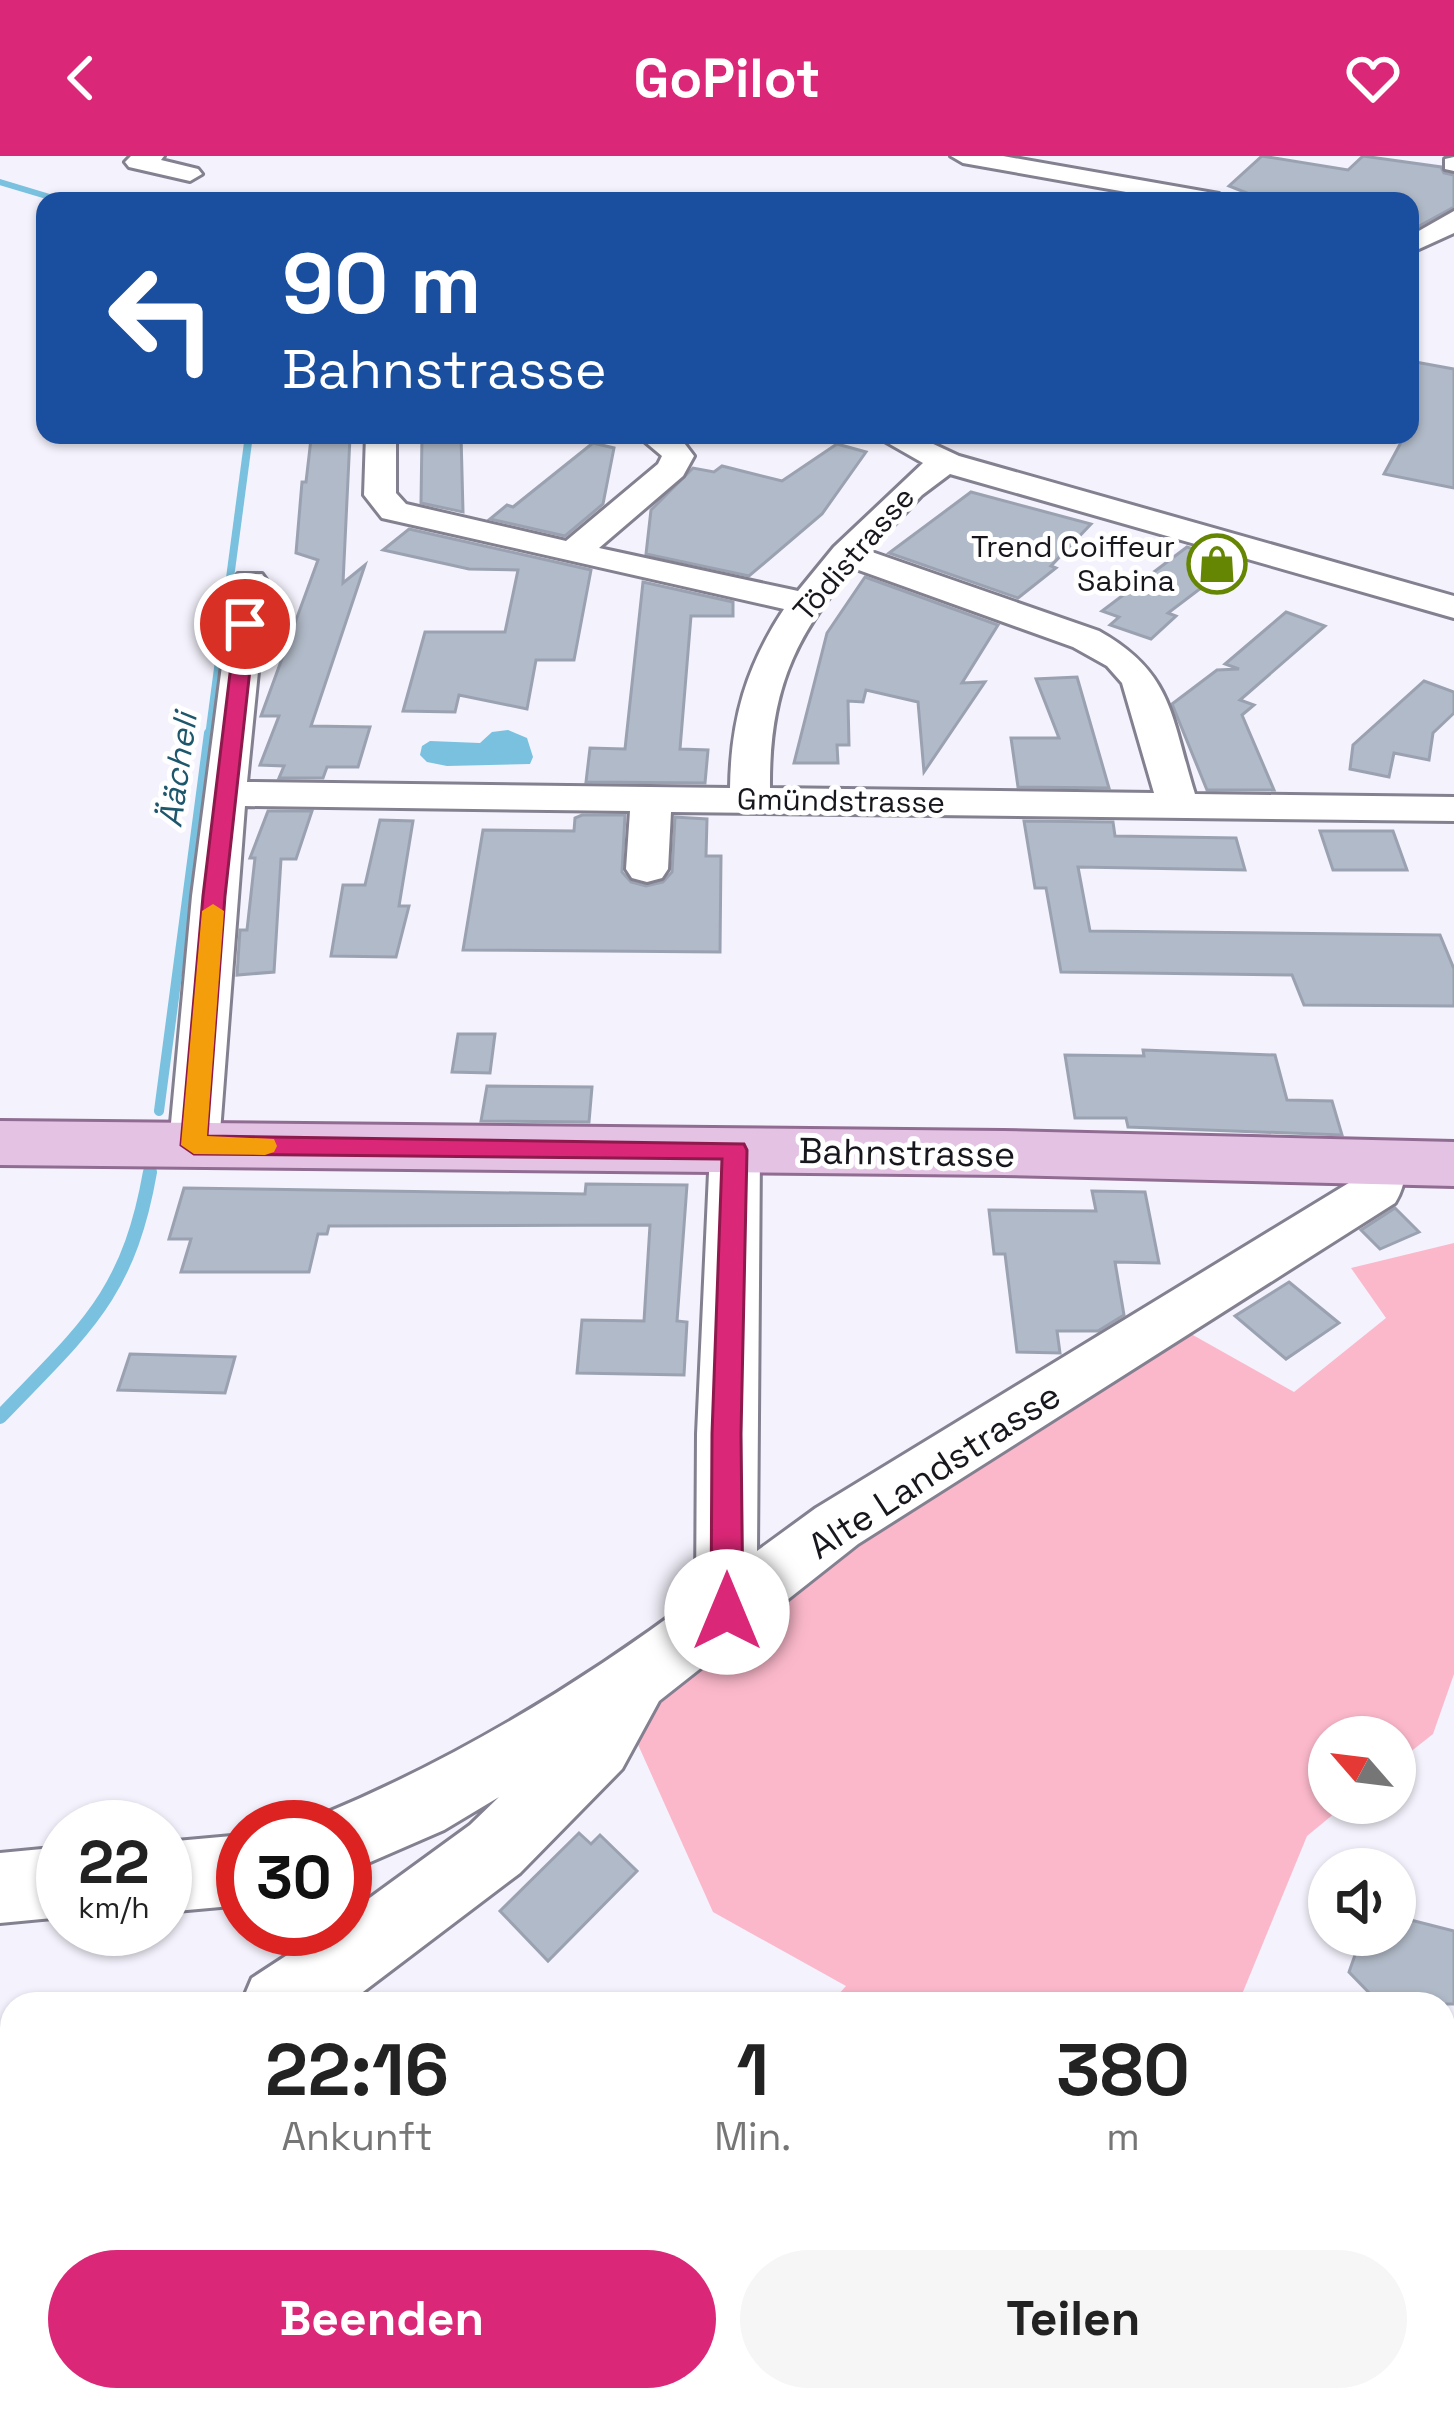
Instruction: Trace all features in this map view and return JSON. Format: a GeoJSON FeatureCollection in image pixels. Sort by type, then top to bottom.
{"type":"FeatureCollection","features":[{"type":"Feature","properties":{"kind":"main road","name":"Bahnstrasse"},"geometry":{"type":"LineString","coordinates":[[0,1143],[735,1150],[1454,1164]]}},
{"type":"Feature","properties":{"kind":"street"},"geometry":{"type":"LineString","coordinates":[[152,156],[137,162],[190,174]]}},
{"type":"Feature","properties":{"kind":"street"},"geometry":{"type":"LineString","coordinates":[[963,156],[1019,160],[1212,192]]}},
{"type":"Feature","properties":{"kind":"street"},"geometry":{"type":"LineString","coordinates":[[1419,241],[1440,233],[1454,219]]}},
{"type":"Feature","properties":{"kind":"street"},"geometry":{"type":"LineString","coordinates":[[381,444],[380,495],[394,512],[804,603]]}},
{"type":"Feature","properties":{"kind":"street"},"geometry":{"type":"LineString","coordinates":[[573,553],[676,462],[674,448],[667,444]]}},
{"type":"Feature","properties":{"kind":"street"},"geometry":{"type":"LineString","coordinates":[[908,444],[949,463],[1454,607]]}},
{"type":"Feature","properties":{"kind":"street","name":"Tödistrasse"},"geometry":{"type":"LineString","coordinates":[[750,800],[753,720],[762,683],[804,603],[924,475],[949,463]]}},
{"type":"Feature","properties":{"kind":"street"},"geometry":{"type":"LineString","coordinates":[[846,554],[1086,639],[1120,658],[1140,680],[1178,806]]}},
{"type":"Feature","properties":{"kind":"street"},"geometry":{"type":"LineString","coordinates":[[194,1145],[214,896],[250,581]]}},
{"type":"Feature","properties":{"kind":"street","name":"Gmündstrasse"},"geometry":{"type":"LineString","coordinates":[[229,794],[1454,809]]}},
{"type":"Feature","properties":{"kind":"street"},"geometry":{"type":"LineString","coordinates":[[647,869],[651,799]]}},
{"type":"Feature","properties":{"kind":"street"},"geometry":{"type":"LineString","coordinates":[[727,1612],[726,1434],[735,1150]]}},
{"type":"Feature","properties":{"kind":"street","name":"Alte Landstrasse"},"geometry":{"type":"LineString","coordinates":[[372,1827],[420,1807],[636,1680],[836,1526],[1377,1190],[1380,1161]]}},
{"type":"Feature","properties":{"kind":"street"},"geometry":{"type":"LineString","coordinates":[[301,1992],[495,1849],[598,1747],[636,1680]]}},
{"type":"Feature","properties":{"kind":"street"},"geometry":{"type":"LineString","coordinates":[[0,1888],[36,1885]]}},
{"type":"Feature","properties":{"kind":"shaded area"},"geometry":{"type":"Polygon","coordinates":[[[1454,1243],[1454,1674],[1433,1734],[1416,1747],[1416,1716],[1308,1716],[1308,1824],[1322,1824],[1307,1836],[1243,1992],[841,1992],[846,1986],[713,1912],[627,1720],[848,1550],[1184,1330],[1294,1392],[1386,1318],[1351,1268],[1454,1243]]]}},
{"type":"Feature","properties":{"kind":"water"},"geometry":{"type":"Polygon","coordinates":[[[508,730],[527,738],[533,757],[530,764],[447,766],[427,762],[420,755],[422,746],[430,741],[480,743],[492,732],[508,730]]]}},
{"type":"Feature","properties":{"kind":"building"},"geometry":{"type":"Polygon","coordinates":[[[1262,156],[1348,170],[1363,156],[1441,167],[1454,175],[1454,207],[1419,226],[1419,192],[1244,192],[1229,186],[1262,156]]]}},
{"type":"Feature","properties":{"kind":"building"},"geometry":{"type":"Polygon","coordinates":[[[1419,363],[1454,369],[1454,488],[1384,474],[1400,444],[1419,444],[1419,363]]]}},
{"type":"Feature","properties":{"kind":"building"},"geometry":{"type":"Polygon","coordinates":[[[310,444],[350,444],[343,583],[365,565],[311,726],[370,727],[358,767],[327,767],[323,778],[279,778],[284,766],[260,765],[279,716],[261,716],[318,560],[296,553],[302,482],[306,482],[310,444]]]}},
{"type":"Feature","properties":{"kind":"building"},"geometry":{"type":"Polygon","coordinates":[[[422,444],[461,444],[463,512],[421,503],[422,444]]]}},
{"type":"Feature","properties":{"kind":"building"},"geometry":{"type":"Polygon","coordinates":[[[592,444],[614,448],[603,504],[565,536],[490,519],[507,505],[513,507],[592,444]]]}},
{"type":"Feature","properties":{"kind":"building"},"geometry":{"type":"Polygon","coordinates":[[[837,444],[866,452],[822,514],[749,576],[646,554],[651,510],[693,468],[714,472],[722,466],[782,481],[837,444]]]}},
{"type":"Feature","properties":{"kind":"building"},"geometry":{"type":"Polygon","coordinates":[[[971,492],[1091,524],[1051,566],[1056,568],[1018,598],[889,553],[971,492]]]}},
{"type":"Feature","properties":{"kind":"building"},"geometry":{"type":"Polygon","coordinates":[[[409,529],[591,570],[574,660],[536,660],[527,709],[459,695],[455,712],[403,711],[425,632],[505,632],[518,570],[469,569],[383,550],[409,529]]]}},
{"type":"Feature","properties":{"kind":"building"},"geometry":{"type":"Polygon","coordinates":[[[1187,547],[1234,563],[1168,613],[1176,616],[1151,639],[1110,625],[1119,617],[1102,611],[1187,547]]]}},
{"type":"Feature","properties":{"kind":"building"},"geometry":{"type":"Polygon","coordinates":[[[865,577],[998,625],[962,683],[985,682],[924,772],[918,702],[866,690],[863,702],[848,701],[849,745],[837,745],[838,763],[794,763],[827,633],[865,577]]]}},
{"type":"Feature","properties":{"kind":"building"},"geometry":{"type":"Polygon","coordinates":[[[643,582],[733,602],[733,616],[691,616],[680,749],[708,750],[705,783],[586,782],[590,748],[625,749],[643,582]]]}},
{"type":"Feature","properties":{"kind":"building"},"geometry":{"type":"Polygon","coordinates":[[[1286,612],[1325,626],[1240,700],[1254,705],[1242,715],[1274,790],[1207,790],[1172,704],[1217,670],[1239,669],[1225,664],[1286,612]]]}},
{"type":"Feature","properties":{"kind":"building"},"geometry":{"type":"Polygon","coordinates":[[[1077,677],[1109,788],[1018,787],[1011,738],[1059,738],[1036,679],[1077,677]]]}},
{"type":"Feature","properties":{"kind":"building"},"geometry":{"type":"Polygon","coordinates":[[[1424,681],[1454,692],[1454,713],[1433,733],[1429,760],[1394,753],[1389,777],[1350,769],[1353,745],[1424,681]]]}},
{"type":"Feature","properties":{"kind":"building"},"geometry":{"type":"Polygon","coordinates":[[[268,811],[312,811],[296,859],[281,859],[274,972],[237,975],[240,930],[247,930],[255,858],[250,858],[268,811]]]}},
{"type":"Feature","properties":{"kind":"building"},"geometry":{"type":"Polygon","coordinates":[[[625,815],[622,872],[631,882],[646,886],[663,882],[672,872],[675,817],[707,819],[706,856],[721,856],[720,952],[463,950],[483,830],[574,831],[575,818],[625,815]]]}},
{"type":"Feature","properties":{"kind":"building"},"geometry":{"type":"Polygon","coordinates":[[[380,820],[413,821],[399,906],[409,906],[396,957],[331,956],[343,885],[365,885],[380,820]]]}},
{"type":"Feature","properties":{"kind":"building"},"geometry":{"type":"Polygon","coordinates":[[[1024,821],[1113,822],[1115,836],[1236,838],[1245,870],[1078,867],[1090,931],[1440,935],[1454,969],[1454,1006],[1304,1005],[1292,975],[1061,972],[1046,888],[1035,888],[1024,821]]]}},
{"type":"Feature","properties":{"kind":"building"},"geometry":{"type":"Polygon","coordinates":[[[1320,831],[1393,831],[1407,870],[1333,870],[1320,831]]]}},
{"type":"Feature","properties":{"kind":"building"},"geometry":{"type":"Polygon","coordinates":[[[458,1034],[495,1034],[490,1073],[452,1072],[458,1034]]]}},
{"type":"Feature","properties":{"kind":"building"},"geometry":{"type":"Polygon","coordinates":[[[1143,1050],[1275,1055],[1287,1100],[1332,1101],[1342,1135],[1128,1127],[1126,1118],[1075,1118],[1065,1055],[1144,1056],[1143,1050]]]}},
{"type":"Feature","properties":{"kind":"building"},"geometry":{"type":"Polygon","coordinates":[[[487,1086],[592,1087],[589,1122],[481,1121],[487,1086]]]}},
{"type":"Feature","properties":{"kind":"building"},"geometry":{"type":"Polygon","coordinates":[[[586,1184],[687,1185],[677,1321],[687,1322],[684,1375],[577,1373],[582,1320],[644,1321],[650,1225],[329,1226],[327,1234],[318,1234],[309,1272],[181,1272],[191,1239],[169,1239],[184,1188],[585,1194],[586,1184]]]}},
{"type":"Feature","properties":{"kind":"building"},"geometry":{"type":"Polygon","coordinates":[[[1092,1191],[1145,1192],[1159,1263],[1115,1262],[1124,1315],[1098,1331],[1057,1331],[1060,1353],[1017,1352],[1005,1254],[994,1254],[989,1210],[1096,1211],[1092,1191]]]}},
{"type":"Feature","properties":{"kind":"building"},"geometry":{"type":"Polygon","coordinates":[[[1395,1208],[1419,1232],[1380,1249],[1361,1230],[1395,1208]]]}},
{"type":"Feature","properties":{"kind":"building"},"geometry":{"type":"Polygon","coordinates":[[[1289,1282],[1339,1323],[1286,1359],[1235,1316],[1289,1282]]]}},
{"type":"Feature","properties":{"kind":"building"},"geometry":{"type":"Polygon","coordinates":[[[130,1354],[235,1357],[225,1393],[118,1390],[130,1354]]]}},
{"type":"Feature","properties":{"kind":"building"},"geometry":{"type":"Polygon","coordinates":[[[579,1833],[591,1844],[600,1835],[637,1871],[548,1961],[500,1911],[579,1833]]]}},
{"type":"Feature","properties":{"kind":"building"},"geometry":{"type":"Polygon","coordinates":[[[1416,1921],[1454,1931],[1454,1992],[1368,1992],[1349,1972],[1355,1956],[1416,1956],[1416,1921]]]}},
{"type":"Feature","properties":{"kind":"waterway","name":"Äächeli"},"geometry":{"type":"LineString","coordinates":[[0,182],[36,193]]}},
{"type":"Feature","properties":{"kind":"waterway","name":"Äächeli"},"geometry":{"type":"LineString","coordinates":[[209,736],[248,444]]}},
{"type":"Feature","properties":{"kind":"waterway","name":"Äächeli"},"geometry":{"type":"LineString","coordinates":[[159,1111],[209,733]]}},
{"type":"Feature","properties":{"kind":"waterway","name":"Äächeli"},"geometry":{"type":"LineString","coordinates":[[0,1417],[78,1334],[115,1282],[141,1215],[150,1172]]}},
{"type":"Feature","properties":{"kind":"slow traffic"},"geometry":{"type":"LineString","coordinates":[[213,911],[194,1145],[265,1146]]}},
{"type":"Feature","properties":{"kind":"place","name":"Trend Coiffeur Sabina"},"geometry":{"type":"Point","coordinates":[1217,564]}},
{"type":"Feature","properties":{"kind":"route"},"geometry":{"type":"LineString","coordinates":[[245,624],[214,896],[194,1145],[735,1150],[726,1434],[727,1612]]}}]}
